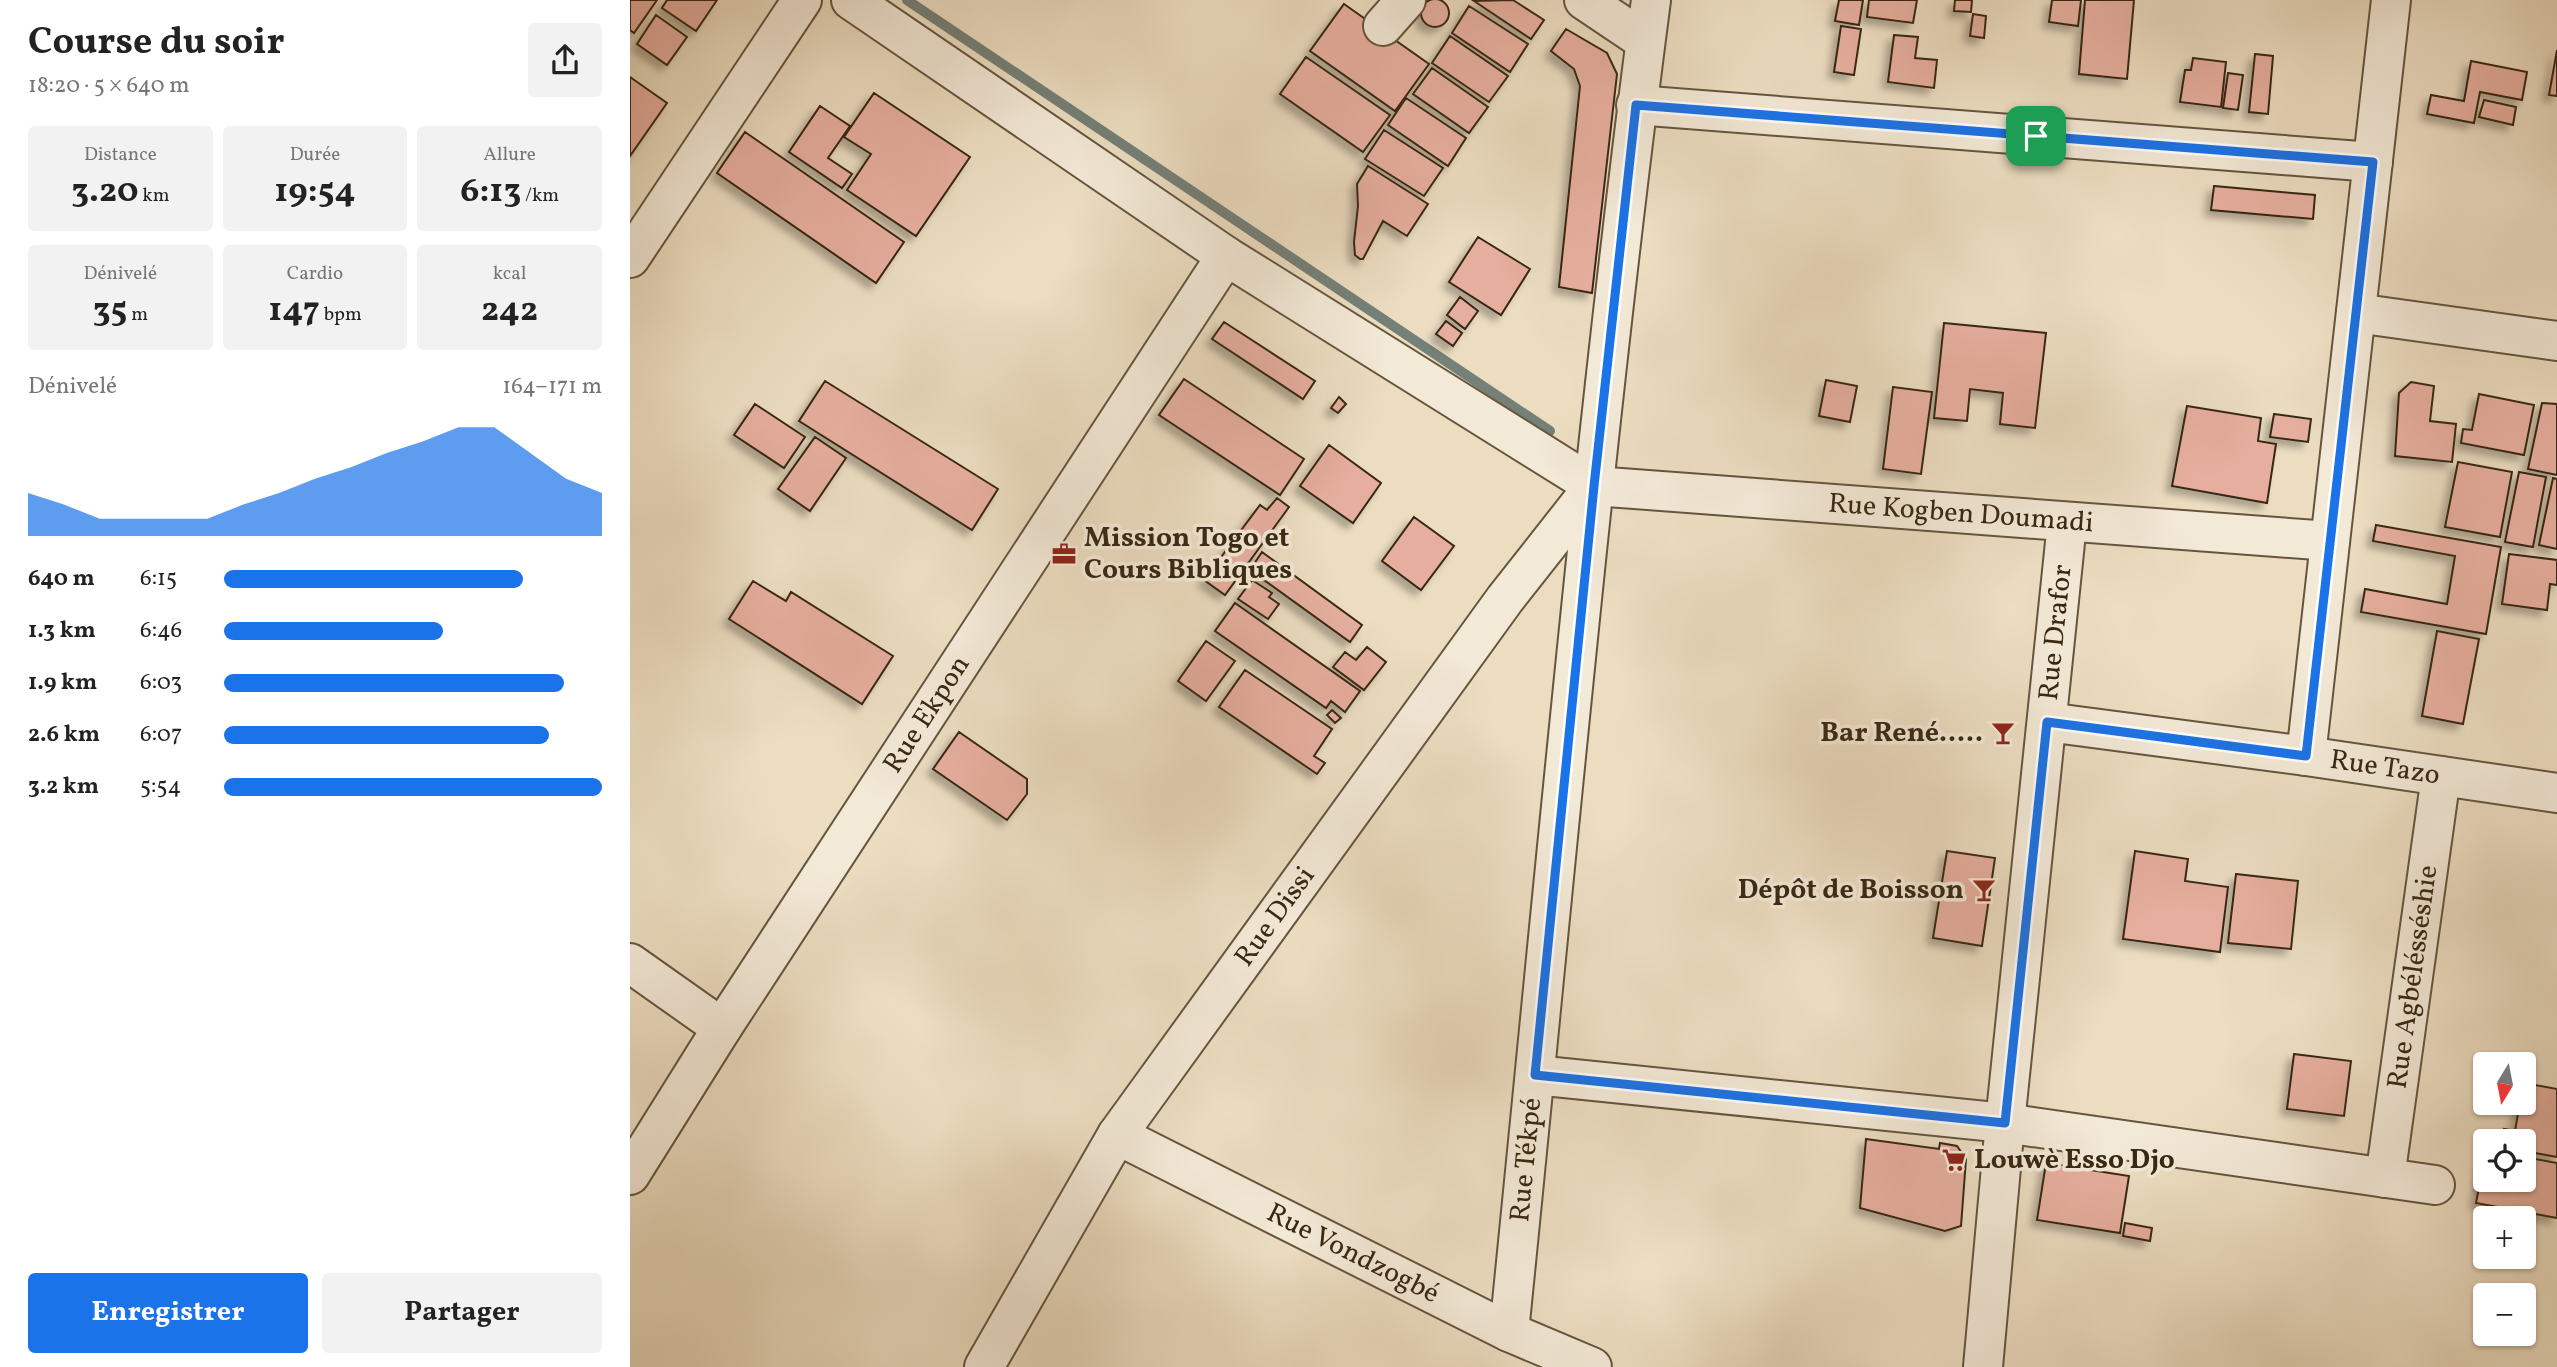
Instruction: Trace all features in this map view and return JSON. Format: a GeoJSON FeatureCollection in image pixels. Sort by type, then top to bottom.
{"type":"FeatureCollection","features":[{"type":"Feature","properties":{"kind":"street"},"geometry":{"type":"LineString","coordinates":[[630,258],[802,0]]}},
{"type":"Feature","properties":{"kind":"street"},"geometry":{"type":"LineString","coordinates":[[850,0],[1226,256],[1594,486]]}},
{"type":"Feature","properties":{"kind":"street"},"geometry":{"type":"LineString","coordinates":[[1584,0],[1645,41]]}},
{"type":"Feature","properties":{"kind":"street","name":"Rue Tékpé"},"geometry":{"type":"LineString","coordinates":[[1509,1332],[1594,486],[1636,105],[1651,0]]}},
{"type":"Feature","properties":{"kind":"street"},"geometry":{"type":"LineString","coordinates":[[2306,756],[2391,0]]}},
{"type":"Feature","properties":{"kind":"street"},"geometry":{"type":"LineString","coordinates":[[1636,105],[2373,162]]}},
{"type":"Feature","properties":{"kind":"street","name":"Rue Ekpon"},"geometry":{"type":"LineString","coordinates":[[630,1175],[722,1028],[1226,256]]}},
{"type":"Feature","properties":{"kind":"street"},"geometry":{"type":"LineString","coordinates":[[2356,313],[2557,341]]}},
{"type":"Feature","properties":{"kind":"street","name":"Rue Kogben Doumadi"},"geometry":{"type":"LineString","coordinates":[[1594,486],[2330,541]]}},
{"type":"Feature","properties":{"kind":"street","name":"Rue Dissi"},"geometry":{"type":"LineString","coordinates":[[984,1367],[1117,1135],[1505,599],[1594,486]]}},
{"type":"Feature","properties":{"kind":"street","name":"Rue Drafor"},"geometry":{"type":"LineString","coordinates":[[1983,1367],[2005,1123],[2067,523]]}},
{"type":"Feature","properties":{"kind":"street","name":"Rue Tazo"},"geometry":{"type":"LineString","coordinates":[[2047,722],[2557,793]]}},
{"type":"Feature","properties":{"kind":"street","name":"Rue Agbélésséshie"},"geometry":{"type":"LineString","coordinates":[[2385,1178],[2441,776]]}},
{"type":"Feature","properties":{"kind":"street"},"geometry":{"type":"LineString","coordinates":[[630,963],[722,1028]]}},
{"type":"Feature","properties":{"kind":"street"},"geometry":{"type":"LineString","coordinates":[[1535,1075],[2005,1123],[2435,1185]]}},
{"type":"Feature","properties":{"kind":"street","name":"Rue Vondzogbé"},"geometry":{"type":"LineString","coordinates":[[1117,1135],[1509,1332],[1592,1367]]}},
{"type":"Feature","properties":{"kind":"building"},"geometry":{"type":"Polygon","coordinates":[[[1435,-1],[1445,3],[1449,13],[1445,23],[1435,27],[1425,23],[1421,13],[1425,3],[1435,-1]]]}},
{"type":"Feature","properties":{"kind":"building"},"geometry":{"type":"Polygon","coordinates":[[[630,0],[657,0],[634,33],[630,30],[630,0]]]}},
{"type":"Feature","properties":{"kind":"building"},"geometry":{"type":"Polygon","coordinates":[[[667,0],[717,0],[696,31],[662,8],[667,0]]]}},
{"type":"Feature","properties":{"kind":"building"},"geometry":{"type":"Polygon","coordinates":[[[1513,0],[1544,20],[1531,39],[1474,1],[1513,0]]]}},
{"type":"Feature","properties":{"kind":"building"},"geometry":{"type":"Polygon","coordinates":[[[1839,0],[1863,0],[1859,25],[1835,21],[1839,0]]]}},
{"type":"Feature","properties":{"kind":"building"},"geometry":{"type":"Polygon","coordinates":[[[1869,0],[1917,0],[1913,23],[1867,17],[1869,0]]]}},
{"type":"Feature","properties":{"kind":"building"},"geometry":{"type":"Polygon","coordinates":[[[1955,0],[1972,0],[1971,12],[1954,11],[1955,0]]]}},
{"type":"Feature","properties":{"kind":"building"},"geometry":{"type":"Polygon","coordinates":[[[2052,0],[2081,0],[2078,26],[2049,22],[2052,0]]]}},
{"type":"Feature","properties":{"kind":"building"},"geometry":{"type":"Polygon","coordinates":[[[2085,0],[2134,0],[2127,79],[2079,74],[2085,0]]]}},
{"type":"Feature","properties":{"kind":"building"},"geometry":{"type":"Polygon","coordinates":[[[1344,4],[1429,64],[1395,111],[1310,51],[1344,4]]]}},
{"type":"Feature","properties":{"kind":"building"},"geometry":{"type":"Polygon","coordinates":[[[1469,6],[1528,44],[1510,72],[1452,33],[1469,6]]]}},
{"type":"Feature","properties":{"kind":"building"},"geometry":{"type":"Polygon","coordinates":[[[1973,14],[1986,16],[1984,38],[1970,36],[1973,14]]]}},
{"type":"Feature","properties":{"kind":"building"},"geometry":{"type":"Polygon","coordinates":[[[656,15],[687,37],[667,65],[637,44],[656,15]]]}},
{"type":"Feature","properties":{"kind":"building"},"geometry":{"type":"Polygon","coordinates":[[[1841,26],[1861,29],[1854,75],[1834,72],[1841,26]]]}},
{"type":"Feature","properties":{"kind":"building"},"geometry":{"type":"Polygon","coordinates":[[[1566,29],[1607,53],[1617,74],[1592,293],[1559,287],[1580,86],[1574,69],[1551,51],[1566,29]]]}},
{"type":"Feature","properties":{"kind":"building"},"geometry":{"type":"Polygon","coordinates":[[[1894,35],[1918,37],[1915,58],[1937,60],[1934,88],[1888,82],[1894,35]]]}},
{"type":"Feature","properties":{"kind":"building"},"geometry":{"type":"Polygon","coordinates":[[[1450,36],[1508,76],[1489,102],[1432,63],[1450,36]]]}},
{"type":"Feature","properties":{"kind":"building"},"geometry":{"type":"Polygon","coordinates":[[[2557,50],[2557,96],[2549,95],[2557,50]]]}},
{"type":"Feature","properties":{"kind":"building"},"geometry":{"type":"Polygon","coordinates":[[[2255,54],[2273,56],[2268,114],[2249,112],[2255,54]]]}},
{"type":"Feature","properties":{"kind":"building"},"geometry":{"type":"Polygon","coordinates":[[[1306,57],[1390,115],[1363,152],[1280,94],[1306,57]]]}},
{"type":"Feature","properties":{"kind":"building"},"geometry":{"type":"Polygon","coordinates":[[[2193,58],[2226,62],[2221,107],[2180,102],[2185,70],[2191,70],[2193,58]]]}},
{"type":"Feature","properties":{"kind":"building"},"geometry":{"type":"Polygon","coordinates":[[[2471,61],[2527,72],[2522,100],[2480,92],[2474,123],[2427,114],[2431,95],[2464,101],[2471,61]]]}},
{"type":"Feature","properties":{"kind":"building"},"geometry":{"type":"Polygon","coordinates":[[[1432,68],[1488,107],[1469,133],[1413,94],[1432,68]]]}},
{"type":"Feature","properties":{"kind":"building"},"geometry":{"type":"Polygon","coordinates":[[[2228,73],[2243,75],[2238,110],[2223,108],[2228,73]]]}},
{"type":"Feature","properties":{"kind":"building"},"geometry":{"type":"Polygon","coordinates":[[[630,77],[667,103],[630,156],[630,77]]]}},
{"type":"Feature","properties":{"kind":"building"},"geometry":{"type":"Polygon","coordinates":[[[874,93],[970,157],[916,236],[847,190],[871,154],[844,137],[874,93]]]}},
{"type":"Feature","properties":{"kind":"building"},"geometry":{"type":"Polygon","coordinates":[[[1406,98],[1466,138],[1448,166],[1388,125],[1406,98]]]}},
{"type":"Feature","properties":{"kind":"building"},"geometry":{"type":"Polygon","coordinates":[[[2484,100],[2516,107],[2513,125],[2479,117],[2484,100]]]}},
{"type":"Feature","properties":{"kind":"building"},"geometry":{"type":"Polygon","coordinates":[[[820,106],[850,126],[828,158],[852,174],[842,188],[789,152],[820,106]]]}},
{"type":"Feature","properties":{"kind":"building"},"geometry":{"type":"Polygon","coordinates":[[[1384,130],[1443,168],[1424,196],[1365,159],[1384,130]]]}},
{"type":"Feature","properties":{"kind":"building"},"geometry":{"type":"Polygon","coordinates":[[[745,132],[904,242],[876,283],[717,173],[745,132]]]}},
{"type":"Feature","properties":{"kind":"building"},"geometry":{"type":"Polygon","coordinates":[[[1368,166],[1428,204],[1407,236],[1383,221],[1363,259],[1360,259],[1355,255],[1354,242],[1358,206],[1357,184],[1368,166]]]}},
{"type":"Feature","properties":{"kind":"building"},"geometry":{"type":"Polygon","coordinates":[[[2214,186],[2315,195],[2313,219],[2211,210],[2214,186]]]}},
{"type":"Feature","properties":{"kind":"building"},"geometry":{"type":"Polygon","coordinates":[[[1478,237],[1530,269],[1501,315],[1449,282],[1478,237]]]}},
{"type":"Feature","properties":{"kind":"building"},"geometry":{"type":"Polygon","coordinates":[[[1460,297],[1478,311],[1465,329],[1447,315],[1460,297]]]}},
{"type":"Feature","properties":{"kind":"building"},"geometry":{"type":"Polygon","coordinates":[[[1446,321],[1462,333],[1453,346],[1436,334],[1446,321]]]}},
{"type":"Feature","properties":{"kind":"building"},"geometry":{"type":"Polygon","coordinates":[[[1224,322],[1315,381],[1303,399],[1212,339],[1224,322]]]}},
{"type":"Feature","properties":{"kind":"building"},"geometry":{"type":"Polygon","coordinates":[[[1944,323],[2046,333],[2035,428],[2000,424],[2003,393],[1970,389],[1967,421],[1934,418],[1944,323]]]}},
{"type":"Feature","properties":{"kind":"building"},"geometry":{"type":"Polygon","coordinates":[[[1184,379],[1304,459],[1280,495],[1159,415],[1184,379]]]}},
{"type":"Feature","properties":{"kind":"building"},"geometry":{"type":"Polygon","coordinates":[[[1826,380],[1857,386],[1850,422],[1819,416],[1826,380]]]}},
{"type":"Feature","properties":{"kind":"building"},"geometry":{"type":"Polygon","coordinates":[[[825,381],[998,489],[972,530],[799,421],[825,381]]]}},
{"type":"Feature","properties":{"kind":"building"},"geometry":{"type":"Polygon","coordinates":[[[2411,382],[2434,386],[2430,421],[2456,424],[2452,462],[2395,456],[2399,393],[2411,382]]]}},
{"type":"Feature","properties":{"kind":"building"},"geometry":{"type":"Polygon","coordinates":[[[1893,387],[1932,392],[1921,474],[1883,469],[1893,387]]]}},
{"type":"Feature","properties":{"kind":"building"},"geometry":{"type":"Polygon","coordinates":[[[2479,394],[2534,405],[2524,455],[2461,443],[2463,429],[2472,430],[2479,394]]]}},
{"type":"Feature","properties":{"kind":"building"},"geometry":{"type":"Polygon","coordinates":[[[1339,397],[1346,404],[1338,413],[1331,408],[1339,397]]]}},
{"type":"Feature","properties":{"kind":"building"},"geometry":{"type":"Polygon","coordinates":[[[2542,403],[2557,404],[2557,475],[2528,469],[2542,403]]]}},
{"type":"Feature","properties":{"kind":"building"},"geometry":{"type":"Polygon","coordinates":[[[755,404],[805,437],[784,468],[734,435],[755,404]]]}},
{"type":"Feature","properties":{"kind":"building"},"geometry":{"type":"Polygon","coordinates":[[[2187,406],[2261,418],[2258,441],[2276,444],[2267,503],[2172,486],[2187,406]]]}},
{"type":"Feature","properties":{"kind":"building"},"geometry":{"type":"Polygon","coordinates":[[[2274,414],[2311,419],[2308,442],[2270,437],[2274,414]]]}},
{"type":"Feature","properties":{"kind":"building"},"geometry":{"type":"Polygon","coordinates":[[[815,437],[846,458],[810,511],[778,489],[815,437]]]}},
{"type":"Feature","properties":{"kind":"building"},"geometry":{"type":"Polygon","coordinates":[[[1329,445],[1381,483],[1353,523],[1300,486],[1329,445]]]}},
{"type":"Feature","properties":{"kind":"building"},"geometry":{"type":"Polygon","coordinates":[[[2458,462],[2512,472],[2500,537],[2445,527],[2458,462]]]}},
{"type":"Feature","properties":{"kind":"building"},"geometry":{"type":"Polygon","coordinates":[[[2519,472],[2546,477],[2533,547],[2505,542],[2519,472]]]}},
{"type":"Feature","properties":{"kind":"building"},"geometry":{"type":"Polygon","coordinates":[[[2553,478],[2557,479],[2557,549],[2539,545],[2553,478]]]}},
{"type":"Feature","properties":{"kind":"building"},"geometry":{"type":"Polygon","coordinates":[[[1277,498],[1289,507],[1225,595],[1204,580],[1260,505],[1267,510],[1277,498]]]}},
{"type":"Feature","properties":{"kind":"building"},"geometry":{"type":"Polygon","coordinates":[[[1414,517],[1454,546],[1421,590],[1382,561],[1414,517]]]}},
{"type":"Feature","properties":{"kind":"building"},"geometry":{"type":"Polygon","coordinates":[[[2376,525],[2501,547],[2486,634],[2361,612],[2365,589],[2447,604],[2455,556],[2373,541],[2376,525]]]}},
{"type":"Feature","properties":{"kind":"building"},"geometry":{"type":"Polygon","coordinates":[[[1262,552],[1362,625],[1350,642],[1250,570],[1262,552]]]}},
{"type":"Feature","properties":{"kind":"building"},"geometry":{"type":"Polygon","coordinates":[[[2509,554],[2557,560],[2557,585],[2550,584],[2547,610],[2502,604],[2509,554]]]}},
{"type":"Feature","properties":{"kind":"building"},"geometry":{"type":"Polygon","coordinates":[[[1252,580],[1272,593],[1269,597],[1279,604],[1268,619],[1238,599],[1252,580]]]}},
{"type":"Feature","properties":{"kind":"building"},"geometry":{"type":"Polygon","coordinates":[[[753,581],[786,601],[791,592],[893,656],[862,704],[729,619],[753,581]]]}},
{"type":"Feature","properties":{"kind":"building"},"geometry":{"type":"Polygon","coordinates":[[[1235,603],[1360,691],[1345,712],[1331,701],[1326,708],[1215,631],[1235,603]]]}},
{"type":"Feature","properties":{"kind":"building"},"geometry":{"type":"Polygon","coordinates":[[[2437,631],[2479,639],[2463,724],[2422,716],[2437,631]]]}},
{"type":"Feature","properties":{"kind":"building"},"geometry":{"type":"Polygon","coordinates":[[[1206,641],[1235,661],[1206,701],[1178,681],[1206,641]]]}},
{"type":"Feature","properties":{"kind":"building"},"geometry":{"type":"Polygon","coordinates":[[[1367,647],[1386,662],[1364,690],[1333,667],[1345,652],[1356,660],[1367,647]]]}},
{"type":"Feature","properties":{"kind":"building"},"geometry":{"type":"Polygon","coordinates":[[[1245,670],[1332,729],[1314,756],[1325,763],[1317,774],[1219,707],[1245,670]]]}},
{"type":"Feature","properties":{"kind":"building"},"geometry":{"type":"Polygon","coordinates":[[[1332,710],[1341,718],[1335,723],[1327,715],[1332,710]]]}},
{"type":"Feature","properties":{"kind":"building"},"geometry":{"type":"Polygon","coordinates":[[[959,732],[1027,779],[1027,794],[1007,820],[933,769],[959,732]]]}},
{"type":"Feature","properties":{"kind":"building"},"geometry":{"type":"Polygon","coordinates":[[[1947,851],[1995,858],[1982,946],[1933,938],[1947,851]]]}},
{"type":"Feature","properties":{"kind":"building"},"geometry":{"type":"Polygon","coordinates":[[[2135,851],[2188,859],[2185,881],[2228,887],[2220,952],[2123,939],[2135,851]]]}},
{"type":"Feature","properties":{"kind":"building"},"geometry":{"type":"Polygon","coordinates":[[[2236,874],[2298,881],[2291,949],[2228,943],[2236,874]]]}},
{"type":"Feature","properties":{"kind":"building"},"geometry":{"type":"Polygon","coordinates":[[[2294,1054],[2351,1061],[2344,1116],[2287,1109],[2294,1054]]]}},
{"type":"Feature","properties":{"kind":"building"},"geometry":{"type":"Polygon","coordinates":[[[2536,1085],[2557,1089],[2557,1157],[2536,1153],[2536,1129],[2515,1129],[2518,1115],[2536,1115],[2536,1085]]]}},
{"type":"Feature","properties":{"kind":"building"},"geometry":{"type":"Polygon","coordinates":[[[1866,1139],[1939,1149],[1940,1143],[1957,1146],[1966,1159],[1961,1226],[1945,1231],[1860,1208],[1866,1139]]]}},
{"type":"Feature","properties":{"kind":"building"},"geometry":{"type":"Polygon","coordinates":[[[2536,1159],[2557,1163],[2557,1218],[2536,1214],[2536,1206],[2492,1206],[2476,1203],[2478,1192],[2536,1192],[2536,1159]]]}},
{"type":"Feature","properties":{"kind":"building"},"geometry":{"type":"Polygon","coordinates":[[[2046,1163],[2129,1176],[2120,1233],[2037,1220],[2046,1163]]]}},
{"type":"Feature","properties":{"kind":"building"},"geometry":{"type":"Polygon","coordinates":[[[2125,1223],[2152,1228],[2150,1241],[2123,1236],[2125,1223]]]}},
{"type":"Feature","properties":{"kind":"waterway"},"geometry":{"type":"LineString","coordinates":[[907,0],[1550,431]]}},
{"type":"Feature","properties":{"kind":"place","name":"Mission Togo et Cours Bibliques"},"geometry":{"type":"Point","coordinates":[1064,554]}},
{"type":"Feature","properties":{"kind":"place","name":"Bar René....."},"geometry":{"type":"Point","coordinates":[2003,733]}},
{"type":"Feature","properties":{"kind":"place","name":"Dépôt de Boisson"},"geometry":{"type":"Point","coordinates":[1984,890]}},
{"type":"Feature","properties":{"kind":"place","name":"Louwè Esso Djo"},"geometry":{"type":"Point","coordinates":[1954,1160]}},
{"type":"Feature","properties":{"kind":"route"},"geometry":{"type":"LineString","coordinates":[[1636,105],[2036,136],[2373,162],[2306,756],[2047,722],[2005,1123],[1535,1075],[1594,486],[1636,105]]}}]}
